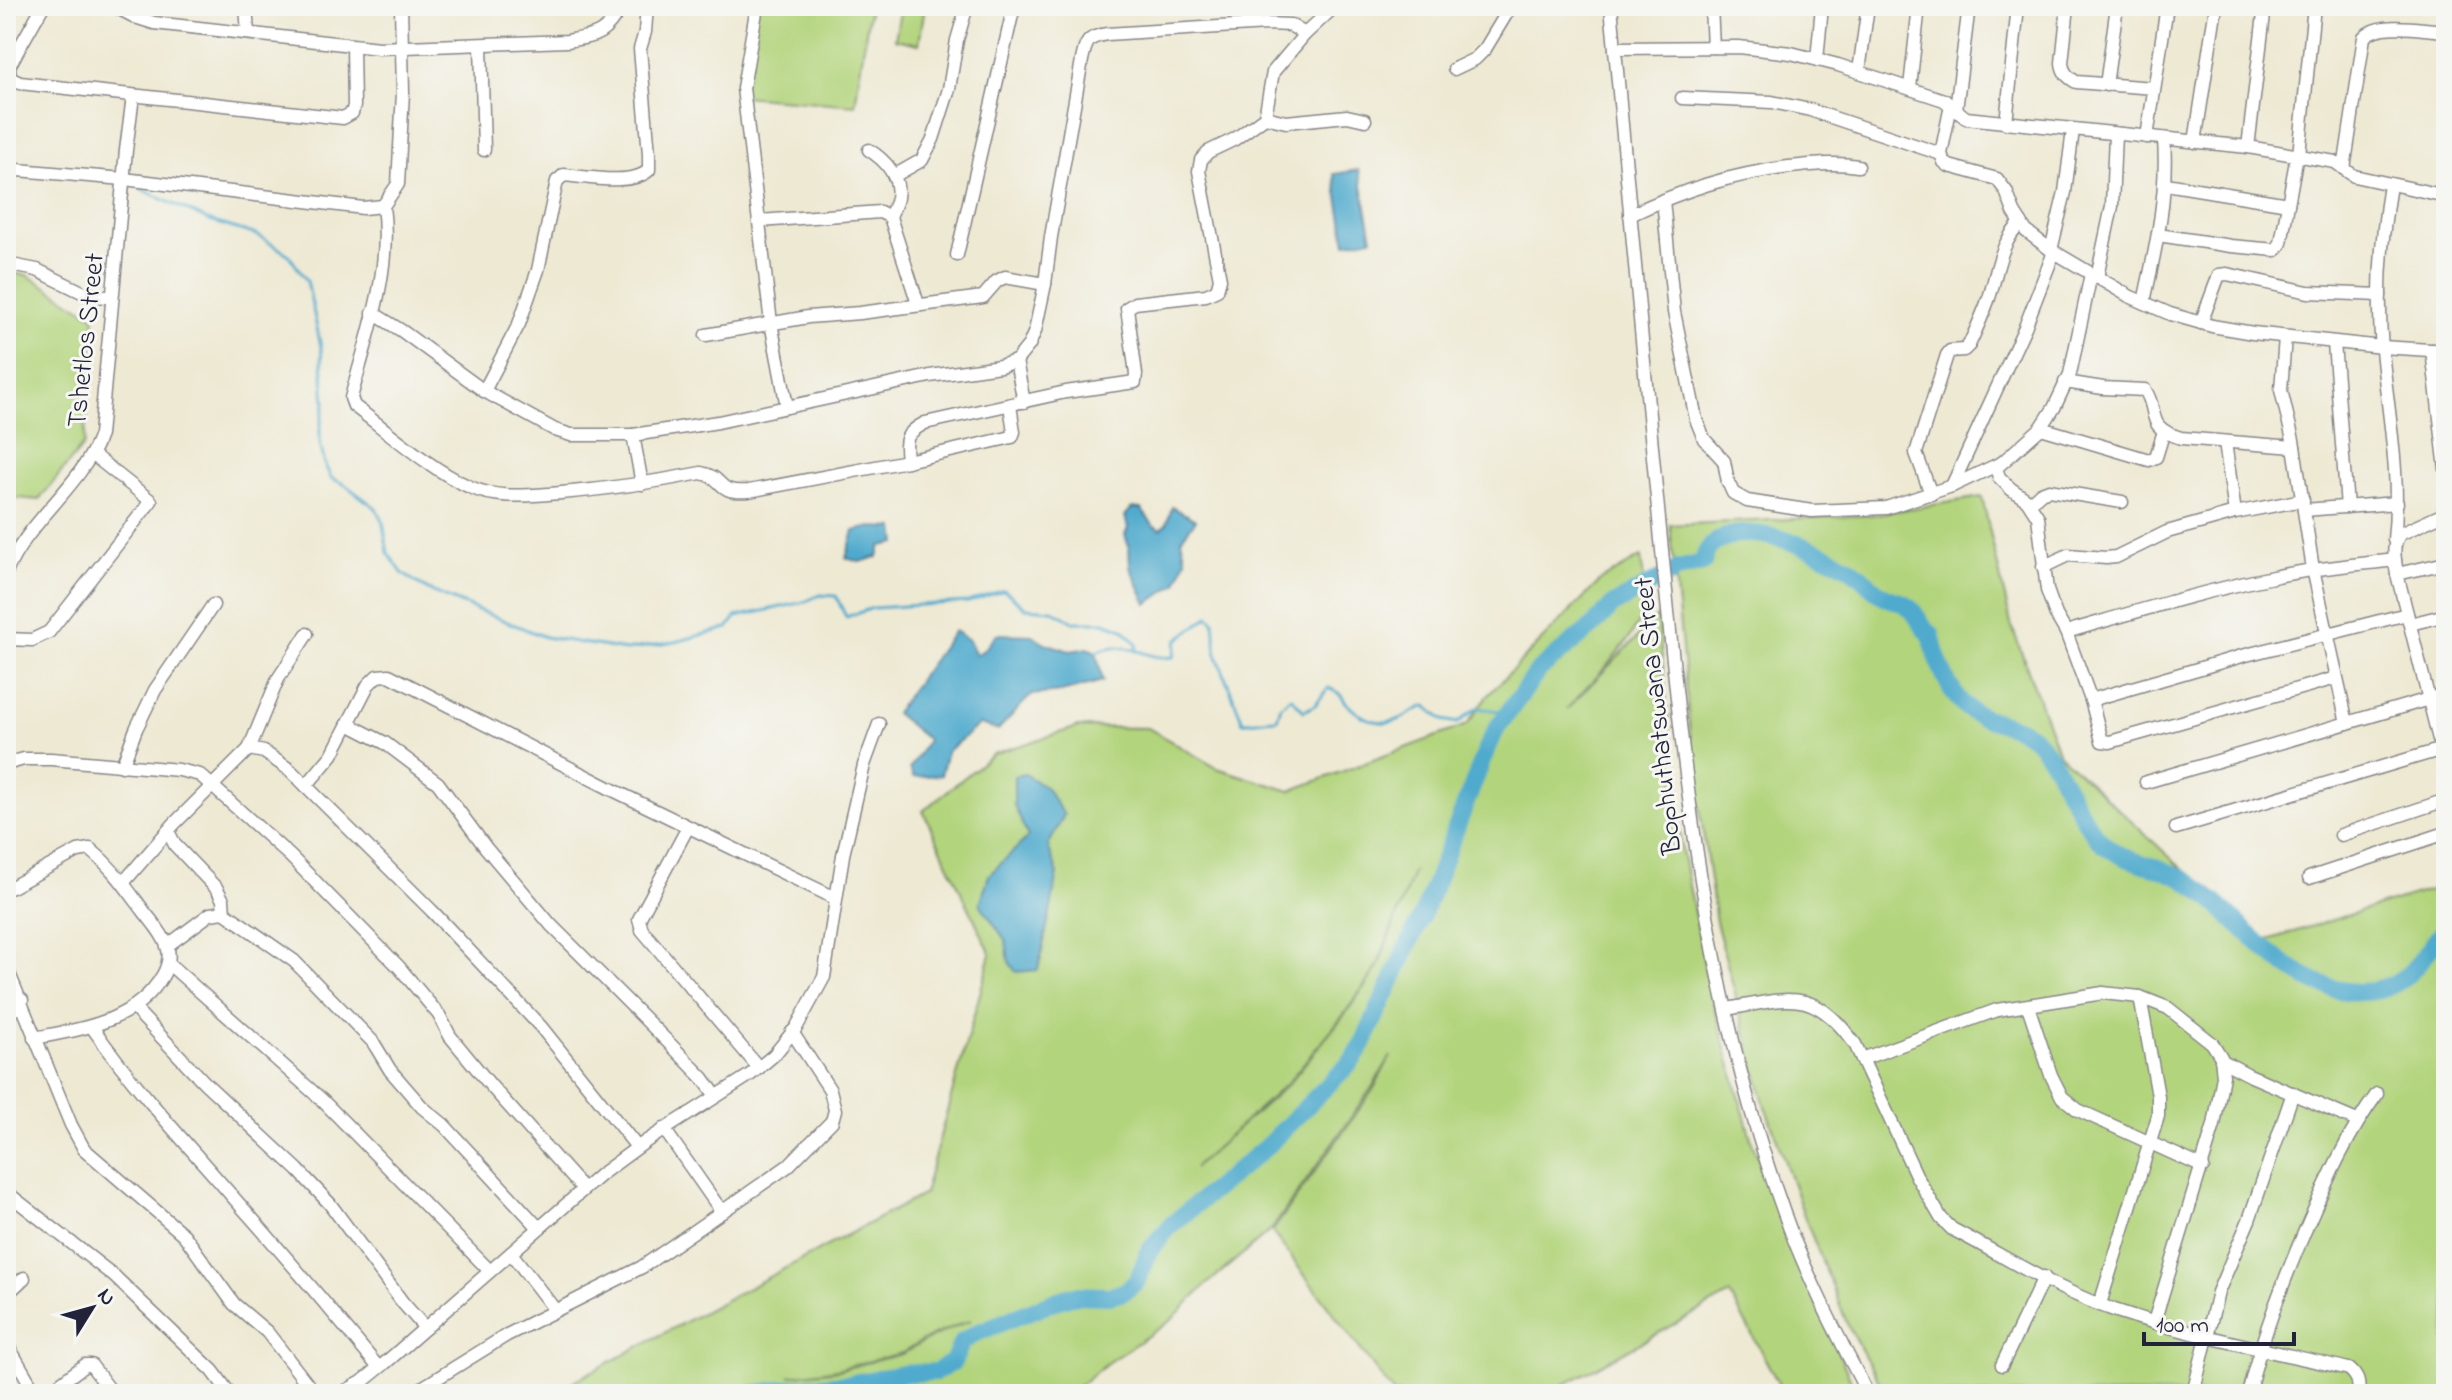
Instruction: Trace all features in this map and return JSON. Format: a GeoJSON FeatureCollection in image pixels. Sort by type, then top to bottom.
{"type":"FeatureCollection","features":[{"type":"Feature","properties":{"kind":"street"},"geometry":{"type":"LineString","coordinates":[[43,6],[9,66],[10,78],[20,83],[343,118],[352,113],[354,106],[353,46]]}},
{"type":"Feature","properties":{"kind":"street"},"geometry":{"type":"LineString","coordinates":[[114,6],[154,23],[353,46],[403,48],[567,41],[598,35],[609,25],[621,6]]}},
{"type":"Feature","properties":{"kind":"street"},"geometry":{"type":"LineString","coordinates":[[246,6],[248,33]]}},
{"type":"Feature","properties":{"kind":"street"},"geometry":{"type":"LineString","coordinates":[[401,6],[403,92],[398,184],[383,206],[386,232],[383,272],[351,398],[354,406],[439,470],[470,488],[495,495],[619,488],[701,473],[712,475],[732,493],[907,461],[1012,437],[1010,405]]}},
{"type":"Feature","properties":{"kind":"street"},"geometry":{"type":"LineString","coordinates":[[484,391],[519,324],[538,270],[557,181],[564,175],[628,179],[642,176],[649,170],[640,49],[647,6]]}},
{"type":"Feature","properties":{"kind":"street"},"geometry":{"type":"LineString","coordinates":[[757,6],[743,88],[771,323],[787,407]]}},
{"type":"Feature","properties":{"kind":"street"},"geometry":{"type":"LineString","coordinates":[[894,176],[922,160],[933,139],[949,89],[957,40],[967,6]]}},
{"type":"Feature","properties":{"kind":"street"},"geometry":{"type":"LineString","coordinates":[[957,255],[1014,6]]}},
{"type":"Feature","properties":{"kind":"street"},"geometry":{"type":"LineString","coordinates":[[907,461],[905,444],[910,431],[925,423],[1066,392],[1135,382],[1127,308],[1135,303],[1206,295],[1217,290],[1220,279],[1199,171],[1201,160],[1208,152],[1235,139],[1265,117],[1273,72],[1305,34],[1335,6]]}},
{"type":"Feature","properties":{"kind":"street"},"geometry":{"type":"LineString","coordinates":[[1454,69],[1475,59],[1485,49],[1511,6]]}},
{"type":"Feature","properties":{"kind":"street","name":"Bophuthatswana Street"},"geometry":{"type":"LineString","coordinates":[[1611,6],[1668,624],[1699,882],[1726,1009],[1760,1141],[1784,1215],[1823,1307],[1868,1394]]}},
{"type":"Feature","properties":{"kind":"street"},"geometry":{"type":"LineString","coordinates":[[1711,6],[1713,47]]}},
{"type":"Feature","properties":{"kind":"street"},"geometry":{"type":"LineString","coordinates":[[1817,60],[1822,6]]}},
{"type":"Feature","properties":{"kind":"street"},"geometry":{"type":"LineString","coordinates":[[1859,71],[1868,6]]}},
{"type":"Feature","properties":{"kind":"street"},"geometry":{"type":"LineString","coordinates":[[1910,87],[1919,6]]}},
{"type":"Feature","properties":{"kind":"street"},"geometry":{"type":"LineString","coordinates":[[1969,6],[1954,107],[1941,154],[1949,166],[1997,179],[2026,231],[2052,251],[2144,302],[2201,323],[2334,343],[2440,351]]}},
{"type":"Feature","properties":{"kind":"street"},"geometry":{"type":"LineString","coordinates":[[2006,123],[2018,6]]}},
{"type":"Feature","properties":{"kind":"street"},"geometry":{"type":"LineString","coordinates":[[2068,6],[2063,70],[2076,82],[2154,88]]}},
{"type":"Feature","properties":{"kind":"street"},"geometry":{"type":"LineString","coordinates":[[2106,85],[2117,6]]}},
{"type":"Feature","properties":{"kind":"street"},"geometry":{"type":"LineString","coordinates":[[2147,137],[2167,6]]}},
{"type":"Feature","properties":{"kind":"street"},"geometry":{"type":"LineString","coordinates":[[2195,142],[2216,6]]}},
{"type":"Feature","properties":{"kind":"street"},"geometry":{"type":"LineString","coordinates":[[2248,147],[2265,6]]}},
{"type":"Feature","properties":{"kind":"street"},"geometry":{"type":"LineString","coordinates":[[2158,235],[2276,250],[2281,243],[2298,155],[2314,6]]}},
{"type":"Feature","properties":{"kind":"street"},"geometry":{"type":"LineString","coordinates":[[373,313],[484,391],[555,430],[571,435],[633,435],[718,422],[930,376],[1000,366],[1016,361],[1029,345],[1035,331],[1082,60],[1089,40],[1107,34],[1267,24],[1290,25],[1305,34]]}},
{"type":"Feature","properties":{"kind":"street"},"geometry":{"type":"LineString","coordinates":[[2344,169],[2364,37],[2383,27],[2446,31]]}},
{"type":"Feature","properties":{"kind":"street"},"geometry":{"type":"LineString","coordinates":[[481,45],[484,150]]}},
{"type":"Feature","properties":{"kind":"street"},"geometry":{"type":"LineString","coordinates":[[1615,48],[1761,49],[1817,60],[1910,87],[1954,107],[1966,118],[2248,147],[2298,155],[2335,162],[2354,176],[2446,196]]}},
{"type":"Feature","properties":{"kind":"street","name":"Tshetlos Street"},"geometry":{"type":"LineString","coordinates":[[6,573],[22,543],[92,454],[100,435],[133,96]]}},
{"type":"Feature","properties":{"kind":"street"},"geometry":{"type":"LineString","coordinates":[[1682,98],[1772,102],[1810,110],[1941,154]]}},
{"type":"Feature","properties":{"kind":"street"},"geometry":{"type":"LineString","coordinates":[[1265,117],[1286,122],[1347,116],[1365,120]]}},
{"type":"Feature","properties":{"kind":"street"},"geometry":{"type":"LineString","coordinates":[[1952,486],[2025,327],[2052,251],[2065,192],[2073,130]]}},
{"type":"Feature","properties":{"kind":"street"},"geometry":{"type":"LineString","coordinates":[[1663,200],[1674,312],[1696,419],[1704,439],[1724,461],[1733,493],[1747,501],[1812,511],[1886,508],[1952,486],[1999,464],[2048,419],[2070,374],[2112,206],[2115,134]]}},
{"type":"Feature","properties":{"kind":"street"},"geometry":{"type":"LineString","coordinates":[[2144,302],[2166,184],[2164,139]]}},
{"type":"Feature","properties":{"kind":"street"},"geometry":{"type":"LineString","coordinates":[[869,150],[883,159],[894,176],[897,198],[890,217],[918,304]]}},
{"type":"Feature","properties":{"kind":"street"},"geometry":{"type":"LineString","coordinates":[[1630,215],[1738,174],[1823,164],[1858,166]]}},
{"type":"Feature","properties":{"kind":"street"},"geometry":{"type":"LineString","coordinates":[[6,169],[124,179],[363,208],[383,206]]}},
{"type":"Feature","properties":{"kind":"street"},"geometry":{"type":"LineString","coordinates":[[2166,184],[2288,204]]}},
{"type":"Feature","properties":{"kind":"street"},"geometry":{"type":"LineString","coordinates":[[2390,185],[2383,235],[2380,295],[2397,503],[2394,540],[2396,567],[2446,767]]}},
{"type":"Feature","properties":{"kind":"street"},"geometry":{"type":"LineString","coordinates":[[760,221],[880,212],[890,217]]}},
{"type":"Feature","properties":{"kind":"street"},"geometry":{"type":"LineString","coordinates":[[1931,494],[1917,460],[1919,440],[1947,355],[1950,351],[1964,350],[1969,345],[1989,297],[2007,237],[2021,223]]}},
{"type":"Feature","properties":{"kind":"street"},"geometry":{"type":"LineString","coordinates":[[6,264],[37,270],[86,294],[112,298]]}},
{"type":"Feature","properties":{"kind":"street"},"geometry":{"type":"LineString","coordinates":[[2201,323],[2219,275],[2227,274],[2308,292],[2380,295]]}},
{"type":"Feature","properties":{"kind":"street"},"geometry":{"type":"LineString","coordinates":[[706,335],[808,317],[983,297],[997,281],[1005,277],[1045,284]]}},
{"type":"Feature","properties":{"kind":"street"},"geometry":{"type":"LineString","coordinates":[[2446,322],[2440,351],[2446,470]]}},
{"type":"Feature","properties":{"kind":"street"},"geometry":{"type":"LineString","coordinates":[[2285,337],[2281,390],[2294,447],[2313,569],[2347,723]]}},
{"type":"Feature","properties":{"kind":"street"},"geometry":{"type":"LineString","coordinates":[[2334,343],[2347,507]]}},
{"type":"Feature","properties":{"kind":"street"},"geometry":{"type":"LineString","coordinates":[[1016,361],[1024,402]]}},
{"type":"Feature","properties":{"kind":"street"},"geometry":{"type":"LineString","coordinates":[[2065,382],[2145,390],[2149,394],[2155,421],[2164,431],[2181,438],[2294,447]]}},
{"type":"Feature","properties":{"kind":"street"},"geometry":{"type":"LineString","coordinates":[[2041,428],[2149,460],[2156,457],[2164,431]]}},
{"type":"Feature","properties":{"kind":"street"},"geometry":{"type":"LineString","coordinates":[[633,435],[642,484]]}},
{"type":"Feature","properties":{"kind":"street"},"geometry":{"type":"LineString","coordinates":[[2225,442],[2235,513]]}},
{"type":"Feature","properties":{"kind":"street"},"geometry":{"type":"LineString","coordinates":[[6,639],[32,640],[49,632],[151,501],[92,454]]}},
{"type":"Feature","properties":{"kind":"street"},"geometry":{"type":"LineString","coordinates":[[1999,464],[1996,468],[1999,477],[2030,503],[2038,517],[2043,567],[2052,605],[2066,632],[2104,743],[2336,678]]}},
{"type":"Feature","properties":{"kind":"street"},"geometry":{"type":"LineString","coordinates":[[2030,503],[2049,490],[2122,502]]}},
{"type":"Feature","properties":{"kind":"street"},"geometry":{"type":"LineString","coordinates":[[2043,567],[2068,555],[2116,557],[2167,532],[2235,513],[2303,505],[2347,507],[2397,503]]}},
{"type":"Feature","properties":{"kind":"street"},"geometry":{"type":"LineString","coordinates":[[2394,540],[2415,525],[2446,513]]}},
{"type":"Feature","properties":{"kind":"street"},"geometry":{"type":"LineString","coordinates":[[2066,632],[2187,597],[2313,569],[2446,563]]}},
{"type":"Feature","properties":{"kind":"street"},"geometry":{"type":"LineString","coordinates":[[122,766],[155,690],[213,605]]}},
{"type":"Feature","properties":{"kind":"street"},"geometry":{"type":"LineString","coordinates":[[2091,700],[2326,634],[2446,615]]}},
{"type":"Feature","properties":{"kind":"street"},"geometry":{"type":"LineString","coordinates":[[123,883],[168,831],[249,749],[278,679],[307,634]]}},
{"type":"Feature","properties":{"kind":"street"},"geometry":{"type":"LineString","coordinates":[[306,786],[332,755],[368,685],[377,676],[389,675],[835,898]]}},
{"type":"Feature","properties":{"kind":"street"},"geometry":{"type":"LineString","coordinates":[[2146,782],[2446,694]]}},
{"type":"Feature","properties":{"kind":"street"},"geometry":{"type":"LineString","coordinates":[[348,724],[385,743],[438,783],[486,848],[551,925],[703,1078],[716,1096]]}},
{"type":"Feature","properties":{"kind":"street"},"geometry":{"type":"LineString","coordinates":[[340,1394],[379,1368],[583,1189],[637,1147],[759,1068],[774,1055],[816,995],[824,977],[835,898],[864,765],[879,724]]}},
{"type":"Feature","properties":{"kind":"street"},"geometry":{"type":"LineString","coordinates":[[249,749],[264,752],[290,770],[432,911],[541,1027],[637,1147]]}},
{"type":"Feature","properties":{"kind":"street"},"geometry":{"type":"LineString","coordinates":[[2176,828],[2443,749]]}},
{"type":"Feature","properties":{"kind":"street"},"geometry":{"type":"LineString","coordinates":[[6,764],[24,759],[51,759],[179,770],[200,775],[290,856],[399,967],[491,1086],[583,1189]]}},
{"type":"Feature","properties":{"kind":"street"},"geometry":{"type":"LineString","coordinates":[[2341,835],[2446,800]]}},
{"type":"Feature","properties":{"kind":"street"},"geometry":{"type":"LineString","coordinates":[[688,827],[639,919],[642,930],[759,1068]]}},
{"type":"Feature","properties":{"kind":"street"},"geometry":{"type":"LineString","coordinates":[[168,831],[175,845],[217,889],[223,900],[224,912]]}},
{"type":"Feature","properties":{"kind":"street"},"geometry":{"type":"LineString","coordinates":[[2309,878],[2446,833]]}},
{"type":"Feature","properties":{"kind":"street"},"geometry":{"type":"LineString","coordinates":[[6,890],[78,851],[90,849],[110,865],[167,946],[169,964],[157,984],[133,1007],[116,1018],[92,1027],[34,1038]]}},
{"type":"Feature","properties":{"kind":"street"},"geometry":{"type":"LineString","coordinates":[[167,946],[210,914],[224,912],[294,961],[373,1042],[390,1070],[422,1107],[444,1125],[539,1228]]}},
{"type":"Feature","properties":{"kind":"street"},"geometry":{"type":"LineString","coordinates":[[169,964],[322,1100],[490,1271]]}},
{"type":"Feature","properties":{"kind":"street"},"geometry":{"type":"LineString","coordinates":[[6,966],[71,1125],[84,1149],[184,1235],[234,1304],[267,1332],[315,1394]]}},
{"type":"Feature","properties":{"kind":"street"},"geometry":{"type":"LineString","coordinates":[[1862,1059],[1997,1010],[2103,993],[2140,997],[2168,1008],[2212,1043],[2221,1060],[2223,1076],[2214,1125],[2154,1322]]}},
{"type":"Feature","properties":{"kind":"street"},"geometry":{"type":"LineString","coordinates":[[2100,1304],[2158,1116],[2158,1096],[2140,997]]}},
{"type":"Feature","properties":{"kind":"street"},"geometry":{"type":"LineString","coordinates":[[1726,1009],[1790,999],[1804,1000],[1822,1009],[1843,1027],[1855,1044],[1917,1177],[1941,1218],[1952,1229],[2100,1304],[2154,1322],[2349,1369],[2357,1376],[2358,1394]]}},
{"type":"Feature","properties":{"kind":"street"},"geometry":{"type":"LineString","coordinates":[[6,1019],[22,1000]]}},
{"type":"Feature","properties":{"kind":"street"},"geometry":{"type":"LineString","coordinates":[[2028,1006],[2051,1075],[2062,1097],[2078,1110],[2203,1167]]}},
{"type":"Feature","properties":{"kind":"street"},"geometry":{"type":"LineString","coordinates":[[133,1007],[205,1083],[330,1204],[425,1328]]}},
{"type":"Feature","properties":{"kind":"street"},"geometry":{"type":"LineString","coordinates":[[92,1027],[169,1124],[379,1368]]}},
{"type":"Feature","properties":{"kind":"street"},"geometry":{"type":"LineString","coordinates":[[412,1394],[507,1335],[642,1267],[788,1166],[832,1121],[835,1110],[830,1090],[792,1032]]}},
{"type":"Feature","properties":{"kind":"street"},"geometry":{"type":"LineString","coordinates":[[2221,1060],[2357,1121]]}},
{"type":"Feature","properties":{"kind":"street"},"geometry":{"type":"LineString","coordinates":[[2193,1394],[2218,1292],[2249,1220],[2293,1093]]}},
{"type":"Feature","properties":{"kind":"street"},"geometry":{"type":"LineString","coordinates":[[2248,1394],[2259,1348],[2281,1285],[2357,1121],[2377,1094]]}},
{"type":"Feature","properties":{"kind":"street"},"geometry":{"type":"LineString","coordinates":[[664,1129],[722,1212]]}},
{"type":"Feature","properties":{"kind":"street"},"geometry":{"type":"LineString","coordinates":[[6,1192],[114,1276],[213,1371],[230,1394]]}},
{"type":"Feature","properties":{"kind":"street"},"geometry":{"type":"LineString","coordinates":[[511,1253],[555,1310]]}},
{"type":"Feature","properties":{"kind":"street"},"geometry":{"type":"LineString","coordinates":[[2002,1365],[2044,1277]]}},
{"type":"Feature","properties":{"kind":"street"},"geometry":{"type":"LineString","coordinates":[[6,1295],[24,1278]]}},
{"type":"Feature","properties":{"kind":"street"},"geometry":{"type":"LineString","coordinates":[[6,1342],[36,1394]]}},
{"type":"Feature","properties":{"kind":"street"},"geometry":{"type":"LineString","coordinates":[[46,1394],[85,1365],[91,1365],[113,1394]]}},
{"type":"Feature","properties":{"kind":"green space"},"geometry":{"type":"Polygon","coordinates":[[[757,6],[870,6],[855,105],[741,96],[757,6]]]}},
{"type":"Feature","properties":{"kind":"green space"},"geometry":{"type":"Polygon","coordinates":[[[901,6],[925,6],[919,44],[895,39],[901,6]]]}},
{"type":"Feature","properties":{"kind":"green space"},"geometry":{"type":"Polygon","coordinates":[[[6,273],[27,275],[95,317],[84,444],[39,500],[6,497],[6,273]]]}},
{"type":"Feature","properties":{"kind":"green space"},"geometry":{"type":"Polygon","coordinates":[[[1982,497],[2011,624],[2059,754],[2261,942],[2446,885],[2446,1394],[1886,1394],[1849,1328],[1806,1221],[1764,1103],[1716,922],[1693,762],[1670,525],[1871,515],[1982,497]]]}},
{"type":"Feature","properties":{"kind":"green space"},"geometry":{"type":"Polygon","coordinates":[[[1641,557],[1646,591],[1643,615],[1625,643],[1567,709],[1658,616],[1682,850],[1709,988],[1752,1142],[1811,1292],[1857,1394],[1784,1394],[1730,1294],[1547,1394],[1394,1394],[1272,1232],[1373,1090],[1391,1056],[1271,1230],[1205,1286],[1170,1321],[1107,1363],[1069,1394],[707,1394],[722,1387],[705,1394],[550,1394],[924,1194],[991,954],[923,811],[993,754],[1078,727],[1148,728],[1217,768],[1290,791],[1467,725],[1486,697],[1601,580],[1641,557]],[[1414,870],[1376,969],[1342,1017],[1288,1082],[1194,1168],[1289,1083],[1343,1017],[1377,969],[1414,870]],[[971,1320],[931,1336],[902,1353],[838,1369],[789,1376],[838,1370],[902,1354],[971,1320]]]}},
{"type":"Feature","properties":{"kind":"water"},"geometry":{"type":"Polygon","coordinates":[[[1359,170],[1372,238],[1346,243],[1334,174],[1359,170]]]}},
{"type":"Feature","properties":{"kind":"water"},"geometry":{"type":"Polygon","coordinates":[[[1172,507],[1196,520],[1181,539],[1186,559],[1177,583],[1147,604],[1130,567],[1125,516],[1132,508],[1141,509],[1154,526],[1161,529],[1167,523],[1172,507]]]}},
{"type":"Feature","properties":{"kind":"water"},"geometry":{"type":"Polygon","coordinates":[[[871,527],[895,528],[897,543],[881,546],[878,557],[860,562],[846,558],[854,531],[871,527]]]}},
{"type":"Feature","properties":{"kind":"water"},"geometry":{"type":"Polygon","coordinates":[[[954,631],[969,640],[976,655],[996,634],[1032,635],[1070,651],[1088,648],[1096,652],[1103,681],[1061,692],[1031,695],[998,730],[980,724],[947,751],[941,775],[913,777],[910,768],[928,740],[895,713],[954,631]]]}},
{"type":"Feature","properties":{"kind":"water"},"geometry":{"type":"Polygon","coordinates":[[[1025,774],[1046,788],[1064,815],[1048,846],[1058,874],[1038,970],[1016,972],[1009,962],[1006,941],[980,904],[989,875],[1028,837],[1014,805],[1014,776],[1025,774]]]}},
{"type":"Feature","properties":{"kind":"waterway"},"geometry":{"type":"LineString","coordinates":[[141,189],[210,221],[257,235],[288,254],[307,281],[321,347],[325,403],[320,443],[325,465],[331,478],[376,508],[383,523],[388,553],[403,574],[428,590],[545,637],[626,650],[675,642],[728,628],[736,617],[804,602],[820,595],[836,596],[846,617],[873,608],[968,602],[1004,590],[1026,608],[1052,610],[1074,622],[1104,622],[1123,629],[1137,644],[1136,651]]}},
{"type":"Feature","properties":{"kind":"waterway"},"geometry":{"type":"LineString","coordinates":[[752,1394],[936,1372],[953,1362],[962,1342],[976,1333],[1075,1295],[1109,1296],[1124,1292],[1137,1281],[1149,1251],[1171,1225],[1265,1148],[1351,1062],[1361,1048],[1425,909],[1487,748],[1497,728],[1539,670],[1593,626],[1613,605],[1678,569],[1703,563],[1709,549],[1724,538],[1740,534],[1759,535],[1798,544],[1848,567],[1881,594],[1908,606],[1931,634],[1941,668],[1960,701],[1978,715],[2017,728],[2038,742],[2055,766],[2084,820],[2103,843],[2132,860],[2185,880],[2286,966],[2309,979],[2333,988],[2376,991],[2411,972],[2446,927]]}},
{"type":"Feature","properties":{"kind":"waterway"},"geometry":{"type":"LineString","coordinates":[[1096,652],[1118,647],[1153,656],[1174,657],[1177,640],[1209,616],[1214,621],[1217,656],[1243,722],[1277,719],[1281,706],[1291,697],[1304,711],[1315,705],[1328,688],[1340,695],[1356,712],[1379,722],[1398,720],[1426,706],[1443,720],[1458,723],[1477,708],[1508,712]]}}]}
